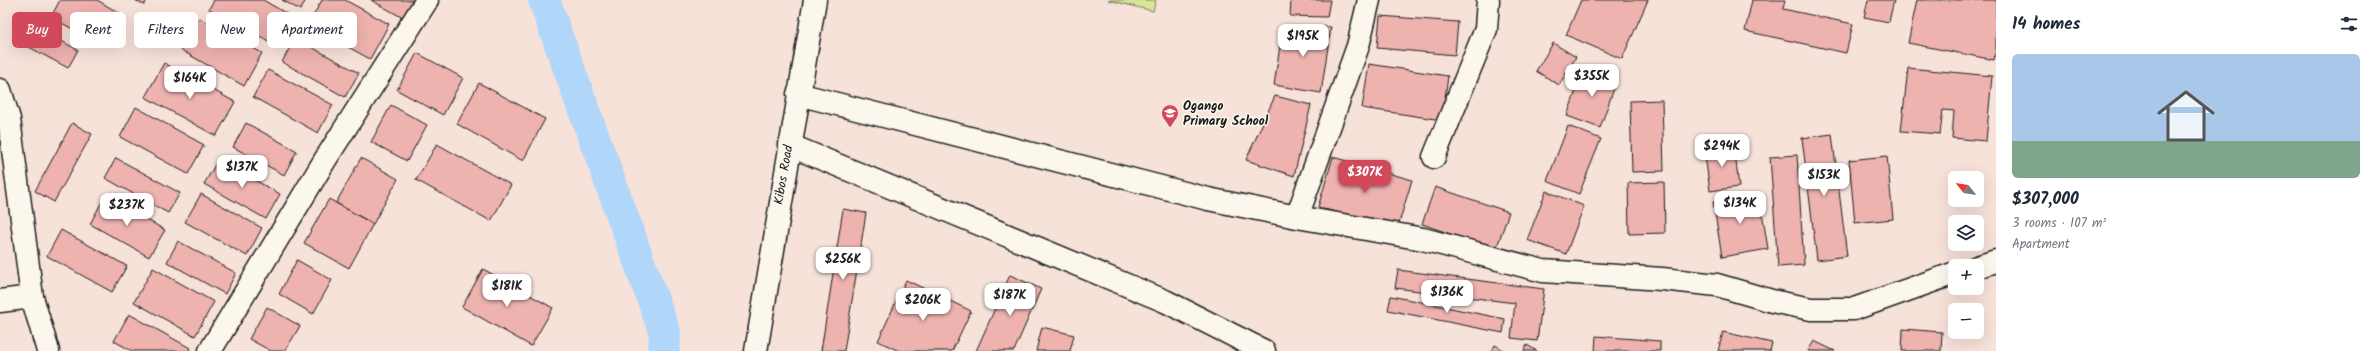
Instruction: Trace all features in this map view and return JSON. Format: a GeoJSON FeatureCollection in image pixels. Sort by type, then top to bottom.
{"type":"FeatureCollection","features":[{"type":"Feature","properties":{"kind":"street"},"geometry":{"type":"LineString","coordinates":[[210,351],[325,160],[427,0]]}},
{"type":"Feature","properties":{"kind":"street","name":"Kibos Road"},"geometry":{"type":"LineString","coordinates":[[756,351],[789,145],[815,0]]}},
{"type":"Feature","properties":{"kind":"street"},"geometry":{"type":"LineString","coordinates":[[1297,217],[1358,46],[1369,0]]}},
{"type":"Feature","properties":{"kind":"street"},"geometry":{"type":"LineString","coordinates":[[1434,157],[1486,29],[1488,0]]}},
{"type":"Feature","properties":{"kind":"street"},"geometry":{"type":"LineString","coordinates":[[0,90],[9,119],[32,297],[48,351]]}},
{"type":"Feature","properties":{"kind":"street"},"geometry":{"type":"LineString","coordinates":[[798,94],[1208,199],[1297,217],[1422,239],[1543,271],[1662,279],[1717,285],[1772,301],[1811,309],[1854,309],[1948,275]]}},
{"type":"Feature","properties":{"kind":"street"},"geometry":{"type":"LineString","coordinates":[[789,145],[1164,301],[1264,351]]}},
{"type":"Feature","properties":{"kind":"street"},"geometry":{"type":"LineString","coordinates":[[1984,265],[1996,261]]}},
{"type":"Feature","properties":{"kind":"street"},"geometry":{"type":"LineString","coordinates":[[0,301],[32,297]]}},
{"type":"Feature","properties":{"kind":"green space"},"geometry":{"type":"Polygon","coordinates":[[[1108,0],[1156,0],[1153,11],[1108,0]]]}},
{"type":"Feature","properties":{"kind":"building"},"geometry":{"type":"Polygon","coordinates":[[[60,0],[97,0],[118,12],[70,12],[70,28],[62,23],[62,12],[54,12],[60,0]]]}},
{"type":"Feature","properties":{"kind":"building"},"geometry":{"type":"Polygon","coordinates":[[[135,0],[147,0],[144,5],[135,0]]]}},
{"type":"Feature","properties":{"kind":"building"},"geometry":{"type":"Polygon","coordinates":[[[214,0],[263,0],[284,12],[267,12],[267,40],[259,36],[259,12],[215,12],[209,9],[214,0]]]}},
{"type":"Feature","properties":{"kind":"building"},"geometry":{"type":"Polygon","coordinates":[[[282,0],[306,0],[300,10],[282,0]]]}},
{"type":"Feature","properties":{"kind":"building"},"geometry":{"type":"Polygon","coordinates":[[[322,0],[345,0],[389,24],[370,59],[350,48],[357,48],[357,12],[315,12],[322,0]]]}},
{"type":"Feature","properties":{"kind":"building"},"geometry":{"type":"Polygon","coordinates":[[[371,0],[416,0],[405,19],[371,0]]]}},
{"type":"Feature","properties":{"kind":"building"},"geometry":{"type":"Polygon","coordinates":[[[1291,0],[1330,0],[1327,17],[1290,16],[1291,0]]]}},
{"type":"Feature","properties":{"kind":"building"},"geometry":{"type":"Polygon","coordinates":[[[1581,0],[1648,0],[1622,59],[1566,35],[1581,0]]]}},
{"type":"Feature","properties":{"kind":"building"},"geometry":{"type":"Polygon","coordinates":[[[1752,0],[1785,0],[1783,9],[1853,24],[1846,53],[1745,31],[1752,0]]]}},
{"type":"Feature","properties":{"kind":"building"},"geometry":{"type":"Polygon","coordinates":[[[1868,0],[1894,0],[1889,22],[1864,17],[1868,0]]]}},
{"type":"Feature","properties":{"kind":"building"},"geometry":{"type":"Polygon","coordinates":[[[1917,0],[1996,0],[1996,48],[1994,60],[1908,43],[1917,0]]]}},
{"type":"Feature","properties":{"kind":"building"},"geometry":{"type":"Polygon","coordinates":[[[1380,16],[1458,22],[1455,55],[1377,48],[1380,16]]]}},
{"type":"Feature","properties":{"kind":"building"},"geometry":{"type":"Polygon","coordinates":[[[199,18],[206,22],[206,48],[253,48],[262,53],[244,86],[181,50],[182,48],[198,48],[199,18]]]}},
{"type":"Feature","properties":{"kind":"building"},"geometry":{"type":"Polygon","coordinates":[[[1283,26],[1331,27],[1321,93],[1274,85],[1283,26]]]}},
{"type":"Feature","properties":{"kind":"building"},"geometry":{"type":"Polygon","coordinates":[[[62,41],[70,46],[70,48],[78,50],[68,68],[31,48],[62,48],[62,41]]]}},
{"type":"Feature","properties":{"kind":"building"},"geometry":{"type":"Polygon","coordinates":[[[1553,43],[1576,57],[1559,85],[1536,71],[1553,43]]]}},
{"type":"Feature","properties":{"kind":"building"},"geometry":{"type":"Polygon","coordinates":[[[290,48],[313,48],[359,73],[345,97],[282,62],[290,48]]]}},
{"type":"Feature","properties":{"kind":"building"},"geometry":{"type":"Polygon","coordinates":[[[417,53],[463,78],[443,115],[397,90],[417,53]]]}},
{"type":"Feature","properties":{"kind":"building"},"geometry":{"type":"Polygon","coordinates":[[[164,63],[235,102],[216,136],[145,97],[164,63]]]}},
{"type":"Feature","properties":{"kind":"building"},"geometry":{"type":"Polygon","coordinates":[[[1369,64],[1448,76],[1442,120],[1362,108],[1369,64]]]}},
{"type":"Feature","properties":{"kind":"building"},"geometry":{"type":"Polygon","coordinates":[[[1584,68],[1617,80],[1600,128],[1567,116],[1584,68]]]}},
{"type":"Feature","properties":{"kind":"building"},"geometry":{"type":"Polygon","coordinates":[[[1908,68],[1992,76],[1986,141],[1952,138],[1954,111],[1943,110],[1940,134],[1901,131],[1908,68]]]}},
{"type":"Feature","properties":{"kind":"building"},"geometry":{"type":"Polygon","coordinates":[[[268,70],[333,105],[318,133],[253,97],[268,70]]]}},
{"type":"Feature","properties":{"kind":"building"},"geometry":{"type":"Polygon","coordinates":[[[479,83],[545,119],[523,161],[457,124],[479,83]]]}},
{"type":"Feature","properties":{"kind":"building"},"geometry":{"type":"Polygon","coordinates":[[[1275,96],[1311,105],[1294,176],[1246,160],[1275,96]]]}},
{"type":"Feature","properties":{"kind":"building"},"geometry":{"type":"Polygon","coordinates":[[[1662,100],[1664,171],[1632,172],[1630,101],[1662,100]]]}},
{"type":"Feature","properties":{"kind":"building"},"geometry":{"type":"Polygon","coordinates":[[[391,105],[427,125],[407,161],[371,142],[391,105]]]}},
{"type":"Feature","properties":{"kind":"building"},"geometry":{"type":"Polygon","coordinates":[[[136,107],[204,145],[188,174],[120,137],[136,107]]]}},
{"type":"Feature","properties":{"kind":"building"},"geometry":{"type":"Polygon","coordinates":[[[72,123],[92,134],[54,202],[35,191],[72,123]]]}},
{"type":"Feature","properties":{"kind":"building"},"geometry":{"type":"Polygon","coordinates":[[[246,123],[297,151],[284,175],[233,147],[246,123]]]}},
{"type":"Feature","properties":{"kind":"building"},"geometry":{"type":"Polygon","coordinates":[[[1568,126],[1601,139],[1579,194],[1547,181],[1568,126]]]}},
{"type":"Feature","properties":{"kind":"building"},"geometry":{"type":"Polygon","coordinates":[[[1832,134],[1847,256],[1817,260],[1802,138],[1832,134]]]}},
{"type":"Feature","properties":{"kind":"building"},"geometry":{"type":"Polygon","coordinates":[[[437,144],[511,185],[491,221],[416,180],[437,144]]]}},
{"type":"Feature","properties":{"kind":"building"},"geometry":{"type":"Polygon","coordinates":[[[1734,145],[1739,187],[1710,191],[1704,149],[1734,145]]]}},
{"type":"Feature","properties":{"kind":"building"},"geometry":{"type":"Polygon","coordinates":[[[1797,155],[1804,265],[1778,267],[1770,157],[1797,155]]]}},
{"type":"Feature","properties":{"kind":"building"},"geometry":{"type":"Polygon","coordinates":[[[1887,156],[1893,219],[1855,223],[1849,160],[1887,156]]]}},
{"type":"Feature","properties":{"kind":"building"},"geometry":{"type":"Polygon","coordinates":[[[1333,157],[1412,180],[1397,230],[1318,207],[1333,157]]]}},
{"type":"Feature","properties":{"kind":"building"},"geometry":{"type":"Polygon","coordinates":[[[116,158],[180,193],[168,213],[105,178],[116,158]]]}},
{"type":"Feature","properties":{"kind":"building"},"geometry":{"type":"Polygon","coordinates":[[[361,158],[398,179],[373,224],[336,203],[361,158]]]}},
{"type":"Feature","properties":{"kind":"building"},"geometry":{"type":"Polygon","coordinates":[[[218,160],[280,194],[266,219],[204,184],[218,160]]]}},
{"type":"Feature","properties":{"kind":"building"},"geometry":{"type":"Polygon","coordinates":[[[1664,182],[1665,233],[1629,234],[1628,183],[1664,182]]]}},
{"type":"Feature","properties":{"kind":"building"},"geometry":{"type":"Polygon","coordinates":[[[1435,187],[1509,212],[1496,250],[1422,224],[1435,187]]]}},
{"type":"Feature","properties":{"kind":"building"},"geometry":{"type":"Polygon","coordinates":[[[1546,191],[1584,206],[1566,254],[1527,240],[1546,191]]]}},
{"type":"Feature","properties":{"kind":"building"},"geometry":{"type":"Polygon","coordinates":[[[1759,193],[1768,249],[1722,257],[1713,201],[1759,193]]]}},
{"type":"Feature","properties":{"kind":"building"},"geometry":{"type":"Polygon","coordinates":[[[201,194],[262,228],[247,256],[185,222],[201,194]]]}},
{"type":"Feature","properties":{"kind":"building"},"geometry":{"type":"Polygon","coordinates":[[[105,196],[165,230],[149,257],[90,224],[105,196]]]}},
{"type":"Feature","properties":{"kind":"building"},"geometry":{"type":"Polygon","coordinates":[[[329,199],[373,224],[349,268],[304,243],[329,199]]]}},
{"type":"Feature","properties":{"kind":"building"},"geometry":{"type":"Polygon","coordinates":[[[843,209],[866,213],[844,351],[821,351],[843,209]]]}},
{"type":"Feature","properties":{"kind":"building"},"geometry":{"type":"Polygon","coordinates":[[[61,230],[127,266],[112,292],[47,256],[61,230]]]}},
{"type":"Feature","properties":{"kind":"building"},"geometry":{"type":"Polygon","coordinates":[[[178,241],[236,273],[225,294],[167,262],[178,241]]]}},
{"type":"Feature","properties":{"kind":"building"},"geometry":{"type":"Polygon","coordinates":[[[297,260],[332,280],[313,314],[279,294],[297,260]]]}},
{"type":"Feature","properties":{"kind":"building"},"geometry":{"type":"Polygon","coordinates":[[[153,268],[214,302],[195,336],[134,302],[153,268]]]}},
{"type":"Feature","properties":{"kind":"building"},"geometry":{"type":"Polygon","coordinates":[[[483,269],[553,308],[531,346],[462,307],[483,269]]]}},
{"type":"Feature","properties":{"kind":"building"},"geometry":{"type":"Polygon","coordinates":[[[1398,270],[1544,289],[1537,341],[1511,338],[1515,303],[1395,288],[1398,270]]]}},
{"type":"Feature","properties":{"kind":"building"},"geometry":{"type":"Polygon","coordinates":[[[1010,275],[1041,289],[1014,351],[976,351],[1010,275]]]}},
{"type":"Feature","properties":{"kind":"building"},"geometry":{"type":"Polygon","coordinates":[[[906,280],[971,311],[952,351],[899,351],[878,341],[906,280]]]}},
{"type":"Feature","properties":{"kind":"building"},"geometry":{"type":"Polygon","coordinates":[[[1391,296],[1505,319],[1503,333],[1388,310],[1391,296]]]}},
{"type":"Feature","properties":{"kind":"building"},"geometry":{"type":"Polygon","coordinates":[[[267,307],[300,326],[285,351],[271,351],[249,339],[267,307]]]}},
{"type":"Feature","properties":{"kind":"building"},"geometry":{"type":"Polygon","coordinates":[[[129,314],[190,348],[189,351],[132,351],[114,341],[129,314]]]}},
{"type":"Feature","properties":{"kind":"building"},"geometry":{"type":"Polygon","coordinates":[[[1042,327],[1074,335],[1070,351],[1036,351],[1042,327]]]}},
{"type":"Feature","properties":{"kind":"building"},"geometry":{"type":"Polygon","coordinates":[[[1903,329],[1942,332],[1941,351],[1902,351],[1903,329]]]}},
{"type":"Feature","properties":{"kind":"building"},"geometry":{"type":"Polygon","coordinates":[[[1723,332],[1772,343],[1770,351],[1718,351],[1723,332]]]}},
{"type":"Feature","properties":{"kind":"building"},"geometry":{"type":"Polygon","coordinates":[[[1596,336],[1660,341],[1660,351],[1595,351],[1596,336]]]}},
{"type":"Feature","properties":{"kind":"building"},"geometry":{"type":"Polygon","coordinates":[[[1814,341],[1835,351],[1808,351],[1814,341]]]}},
{"type":"Feature","properties":{"kind":"building"},"geometry":{"type":"Polygon","coordinates":[[[1495,345],[1505,351],[1492,351],[1495,345]]]}},
{"type":"Feature","properties":{"kind":"building"},"geometry":{"type":"Polygon","coordinates":[[[1527,345],[1537,351],[1524,351],[1527,345]]]}},
{"type":"Feature","properties":{"kind":"waterway"},"geometry":{"type":"LineString","coordinates":[[544,0],[665,333],[664,351]]}},
{"type":"Feature","properties":{"kind":"place","name":"Ogango Primary School"},"geometry":{"type":"Point","coordinates":[1170,128]}}]}
